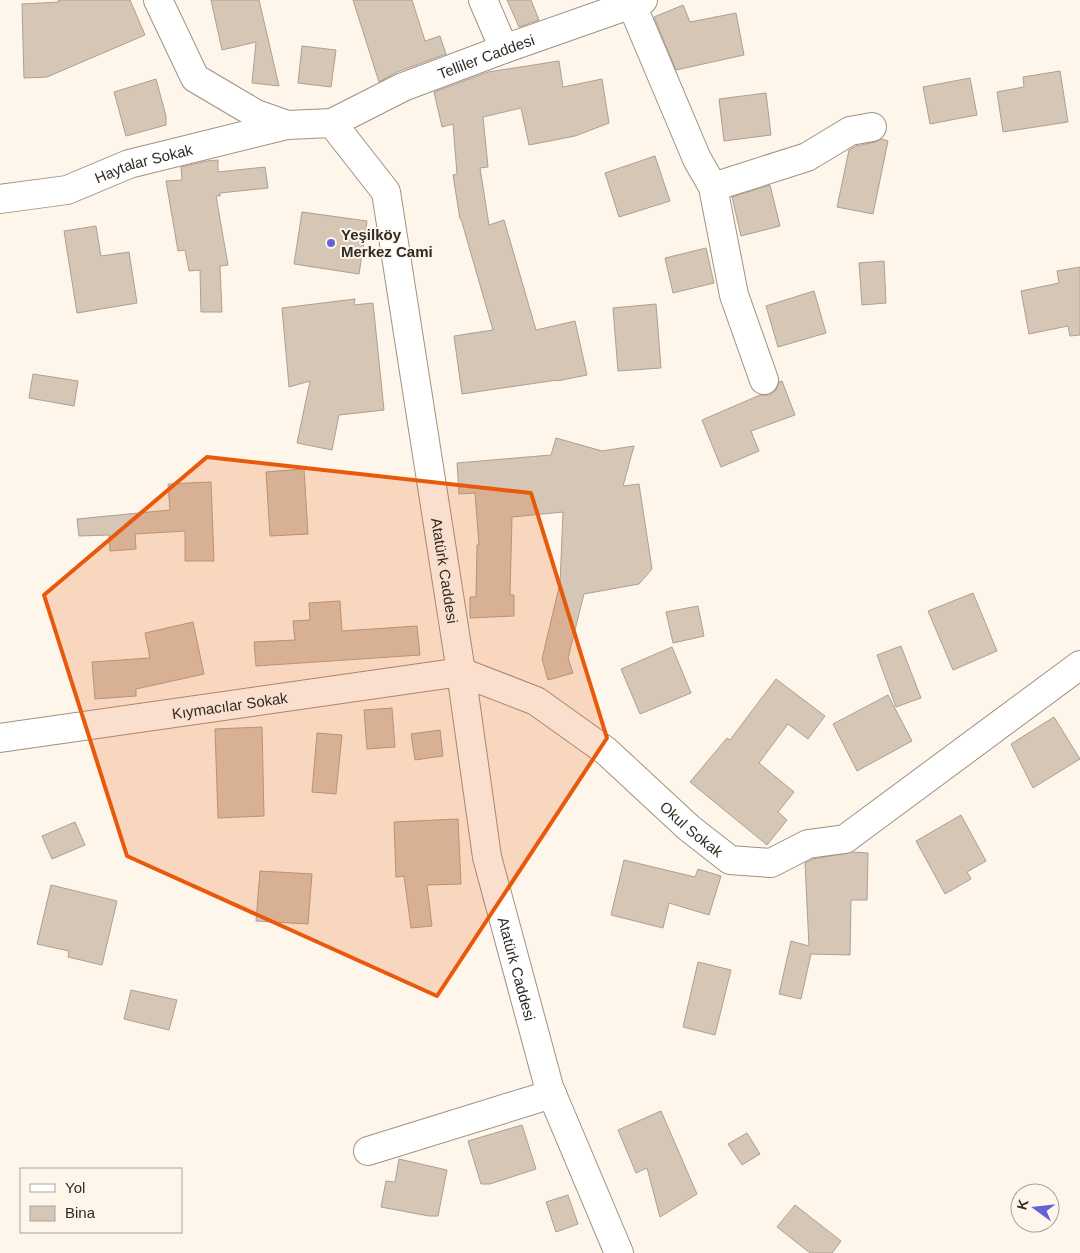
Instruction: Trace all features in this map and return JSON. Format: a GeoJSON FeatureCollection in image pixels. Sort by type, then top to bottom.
{"type":"FeatureCollection","features":[{"type":"Feature","properties":{"kind":"street"},"geometry":{"type":"LineString","coordinates":[[158,0],[194,78],[256,114],[287,125],[332,123]]}},
{"type":"Feature","properties":{"kind":"street"},"geometry":{"type":"LineString","coordinates":[[483,0],[504,49]]}},
{"type":"Feature","properties":{"kind":"street"},"geometry":{"type":"LineString","coordinates":[[638,2],[697,159],[713,187],[734,295],[764,380]]}},
{"type":"Feature","properties":{"kind":"street","name":"Telliler Caddesi"},"geometry":{"type":"LineString","coordinates":[[332,123],[403,87],[638,2]]}},
{"type":"Feature","properties":{"kind":"street","name":"Atatürk Caddesi"},"geometry":{"type":"LineString","coordinates":[[332,123],[386,192],[461,672],[487,857],[552,1094],[619,1253]]}},
{"type":"Feature","properties":{"kind":"street","name":"Haytalar Sokak"},"geometry":{"type":"LineString","coordinates":[[0,199],[67,190],[129,164],[287,125]]}},
{"type":"Feature","properties":{"kind":"street"},"geometry":{"type":"LineString","coordinates":[[713,187],[808,157],[850,131],[872,127]]}},
{"type":"Feature","properties":{"kind":"street","name":"Okul Sokak"},"geometry":{"type":"LineString","coordinates":[[461,672],[536,701],[606,751],[689,828],[730,860],[771,863],[808,844],[845,839],[1080,665]]}},
{"type":"Feature","properties":{"kind":"street","name":"Kıymacılar Sokak"},"geometry":{"type":"LineString","coordinates":[[0,738],[461,672]]}},
{"type":"Feature","properties":{"kind":"street"},"geometry":{"type":"LineString","coordinates":[[368,1151],[552,1094]]}},
{"type":"Feature","properties":{"kind":"highlighted area"},"geometry":{"type":"Polygon","coordinates":[[[207,457],[531,493],[607,738],[437,996],[127,856],[44,595],[207,457]]]}},
{"type":"Feature","properties":{"kind":"building"},"geometry":{"type":"Polygon","coordinates":[[[58,0],[130,0],[145,35],[47,77],[24,78],[22,4],[59,2],[58,0]]]}},
{"type":"Feature","properties":{"kind":"building"},"geometry":{"type":"Polygon","coordinates":[[[211,0],[259,0],[279,86],[252,83],[256,42],[222,50],[211,0]]]}},
{"type":"Feature","properties":{"kind":"building"},"geometry":{"type":"Polygon","coordinates":[[[353,0],[412,0],[425,41],[440,36],[446,54],[397,72],[379,82],[353,0]]]}},
{"type":"Feature","properties":{"kind":"building"},"geometry":{"type":"Polygon","coordinates":[[[507,0],[531,0],[539,20],[519,27],[507,0]]]}},
{"type":"Feature","properties":{"kind":"building"},"geometry":{"type":"Polygon","coordinates":[[[683,5],[690,22],[736,13],[744,55],[676,70],[654,17],[683,5]]]}},
{"type":"Feature","properties":{"kind":"building"},"geometry":{"type":"Polygon","coordinates":[[[302,46],[336,50],[331,87],[298,83],[302,46]]]}},
{"type":"Feature","properties":{"kind":"building"},"geometry":{"type":"Polygon","coordinates":[[[559,61],[563,87],[602,79],[609,123],[575,136],[529,145],[521,108],[483,117],[488,167],[480,168],[489,225],[504,220],[536,330],[575,321],[587,375],[462,394],[454,336],[493,330],[460,219],[453,175],[457,174],[453,124],[442,127],[434,92],[488,72],[559,61]]]}},
{"type":"Feature","properties":{"kind":"building"},"geometry":{"type":"Polygon","coordinates":[[[1060,71],[1068,122],[1003,132],[997,92],[1024,87],[1023,77],[1060,71]]]}},
{"type":"Feature","properties":{"kind":"building"},"geometry":{"type":"Polygon","coordinates":[[[970,78],[977,115],[930,124],[923,87],[970,78]]]}},
{"type":"Feature","properties":{"kind":"building"},"geometry":{"type":"Polygon","coordinates":[[[156,79],[166,116],[166,125],[126,136],[114,92],[156,79]]]}},
{"type":"Feature","properties":{"kind":"building"},"geometry":{"type":"Polygon","coordinates":[[[766,93],[771,135],[724,141],[719,99],[766,93]]]}},
{"type":"Feature","properties":{"kind":"building"},"geometry":{"type":"Polygon","coordinates":[[[882,139],[888,141],[873,214],[837,207],[849,150],[856,146],[882,139]]]}},
{"type":"Feature","properties":{"kind":"building"},"geometry":{"type":"Polygon","coordinates":[[[655,156],[670,201],[619,217],[605,173],[655,156]]]}},
{"type":"Feature","properties":{"kind":"building"},"geometry":{"type":"Polygon","coordinates":[[[218,160],[218,172],[265,167],[268,188],[220,193],[220,196],[216,196],[228,265],[220,266],[222,312],[201,312],[200,270],[189,271],[185,250],[178,251],[166,181],[182,180],[181,167],[218,160]]]}},
{"type":"Feature","properties":{"kind":"building"},"geometry":{"type":"Polygon","coordinates":[[[770,185],[780,226],[741,236],[732,197],[770,185]]]}},
{"type":"Feature","properties":{"kind":"building","name":"Yeşilköy Merkez Cami"},"geometry":{"type":"Polygon","coordinates":[[[302,212],[367,221],[359,274],[294,264],[302,212]]]}},
{"type":"Feature","properties":{"kind":"building"},"geometry":{"type":"Polygon","coordinates":[[[96,226],[101,256],[129,252],[137,303],[77,313],[64,231],[96,226]]]}},
{"type":"Feature","properties":{"kind":"building"},"geometry":{"type":"Polygon","coordinates":[[[706,248],[714,283],[673,293],[665,258],[706,248]]]}},
{"type":"Feature","properties":{"kind":"building"},"geometry":{"type":"Polygon","coordinates":[[[884,261],[886,303],[862,305],[859,263],[884,261]]]}},
{"type":"Feature","properties":{"kind":"building"},"geometry":{"type":"Polygon","coordinates":[[[1080,267],[1080,335],[1070,336],[1068,326],[1029,334],[1021,291],[1059,283],[1057,271],[1080,267]]]}},
{"type":"Feature","properties":{"kind":"building"},"geometry":{"type":"Polygon","coordinates":[[[814,291],[826,333],[778,347],[766,306],[814,291]]]}},
{"type":"Feature","properties":{"kind":"building"},"geometry":{"type":"Polygon","coordinates":[[[355,299],[354,305],[373,303],[384,410],[339,415],[332,450],[297,443],[310,381],[289,387],[282,308],[355,299]]]}},
{"type":"Feature","properties":{"kind":"building"},"geometry":{"type":"Polygon","coordinates":[[[656,304],[661,368],[618,371],[613,308],[656,304]]]}},
{"type":"Feature","properties":{"kind":"building"},"geometry":{"type":"Polygon","coordinates":[[[33,374],[78,381],[74,406],[29,398],[33,374]]]}},
{"type":"Feature","properties":{"kind":"building"},"geometry":{"type":"Polygon","coordinates":[[[782,381],[795,415],[751,431],[759,451],[721,467],[702,420],[760,395],[770,395],[776,390],[779,382],[782,381]]]}},
{"type":"Feature","properties":{"kind":"building"},"geometry":{"type":"Polygon","coordinates":[[[556,438],[602,451],[634,446],[623,486],[639,484],[652,569],[639,584],[584,594],[568,658],[573,673],[548,680],[542,659],[560,583],[563,512],[512,517],[510,595],[514,595],[514,616],[470,618],[470,597],[476,597],[477,545],[479,545],[475,493],[459,494],[457,463],[551,455],[556,438]]]}},
{"type":"Feature","properties":{"kind":"building"},"geometry":{"type":"Polygon","coordinates":[[[304,469],[308,534],[270,536],[266,472],[304,469]]]}},
{"type":"Feature","properties":{"kind":"building"},"geometry":{"type":"Polygon","coordinates":[[[211,482],[214,561],[185,561],[185,531],[135,534],[136,549],[110,551],[109,535],[79,536],[77,519],[170,510],[168,484],[211,482]]]}},
{"type":"Feature","properties":{"kind":"building"},"geometry":{"type":"Polygon","coordinates":[[[973,593],[997,651],[953,670],[928,611],[973,593]]]}},
{"type":"Feature","properties":{"kind":"building"},"geometry":{"type":"Polygon","coordinates":[[[340,601],[342,631],[417,626],[420,655],[256,666],[254,642],[295,640],[293,621],[310,620],[309,603],[340,601]]]}},
{"type":"Feature","properties":{"kind":"building"},"geometry":{"type":"Polygon","coordinates":[[[698,606],[704,636],[673,643],[666,612],[698,606]]]}},
{"type":"Feature","properties":{"kind":"building"},"geometry":{"type":"Polygon","coordinates":[[[193,622],[204,674],[136,689],[136,696],[95,699],[92,662],[150,658],[145,633],[193,622]]]}},
{"type":"Feature","properties":{"kind":"building"},"geometry":{"type":"Polygon","coordinates":[[[901,646],[921,698],[896,707],[877,655],[901,646]]]}},
{"type":"Feature","properties":{"kind":"building"},"geometry":{"type":"Polygon","coordinates":[[[672,647],[691,693],[640,714],[621,669],[672,647]]]}},
{"type":"Feature","properties":{"kind":"building"},"geometry":{"type":"Polygon","coordinates":[[[776,679],[825,716],[808,739],[788,724],[759,763],[794,792],[778,812],[787,820],[767,845],[690,782],[727,738],[730,740],[776,679]]]}},
{"type":"Feature","properties":{"kind":"building"},"geometry":{"type":"Polygon","coordinates":[[[888,695],[912,741],[857,771],[833,724],[888,695]]]}},
{"type":"Feature","properties":{"kind":"building"},"geometry":{"type":"Polygon","coordinates":[[[392,708],[395,747],[367,749],[364,710],[392,708]]]}},
{"type":"Feature","properties":{"kind":"building"},"geometry":{"type":"Polygon","coordinates":[[[1054,717],[1080,759],[1033,788],[1011,744],[1054,717]]]}},
{"type":"Feature","properties":{"kind":"building"},"geometry":{"type":"Polygon","coordinates":[[[262,727],[264,816],[218,818],[215,729],[262,727]]]}},
{"type":"Feature","properties":{"kind":"building"},"geometry":{"type":"Polygon","coordinates":[[[440,730],[443,756],[415,760],[411,734],[440,730]]]}},
{"type":"Feature","properties":{"kind":"building"},"geometry":{"type":"Polygon","coordinates":[[[317,733],[342,735],[336,794],[312,792],[317,733]]]}},
{"type":"Feature","properties":{"kind":"building"},"geometry":{"type":"Polygon","coordinates":[[[961,815],[986,861],[967,872],[971,879],[945,894],[916,841],[961,815]]]}},
{"type":"Feature","properties":{"kind":"building"},"geometry":{"type":"Polygon","coordinates":[[[458,819],[461,884],[427,885],[432,926],[411,928],[404,876],[396,877],[394,822],[458,819]]]}},
{"type":"Feature","properties":{"kind":"building"},"geometry":{"type":"Polygon","coordinates":[[[75,822],[85,845],[52,859],[42,836],[75,822]]]}},
{"type":"Feature","properties":{"kind":"building"},"geometry":{"type":"Polygon","coordinates":[[[852,852],[868,853],[867,900],[851,900],[850,955],[811,954],[801,999],[779,994],[791,941],[809,946],[805,863],[813,859],[852,852]]]}},
{"type":"Feature","properties":{"kind":"building"},"geometry":{"type":"Polygon","coordinates":[[[624,860],[695,877],[698,869],[721,876],[709,915],[669,903],[663,928],[611,915],[624,860]]]}},
{"type":"Feature","properties":{"kind":"building"},"geometry":{"type":"Polygon","coordinates":[[[260,871],[312,874],[308,924],[256,921],[260,871]]]}},
{"type":"Feature","properties":{"kind":"building"},"geometry":{"type":"Polygon","coordinates":[[[51,885],[117,901],[102,965],[68,957],[69,951],[37,944],[51,885]]]}},
{"type":"Feature","properties":{"kind":"building"},"geometry":{"type":"Polygon","coordinates":[[[698,962],[731,970],[715,1035],[683,1027],[698,962]]]}},
{"type":"Feature","properties":{"kind":"building"},"geometry":{"type":"Polygon","coordinates":[[[131,990],[177,1000],[169,1030],[124,1019],[131,990]]]}},
{"type":"Feature","properties":{"kind":"building"},"geometry":{"type":"Polygon","coordinates":[[[661,1111],[697,1194],[660,1217],[647,1168],[636,1173],[618,1130],[661,1111]]]}},
{"type":"Feature","properties":{"kind":"building"},"geometry":{"type":"Polygon","coordinates":[[[522,1125],[536,1169],[490,1184],[481,1184],[468,1141],[522,1125]]]}},
{"type":"Feature","properties":{"kind":"building"},"geometry":{"type":"Polygon","coordinates":[[[747,1133],[760,1154],[742,1165],[728,1144],[747,1133]]]}},
{"type":"Feature","properties":{"kind":"building"},"geometry":{"type":"Polygon","coordinates":[[[399,1159],[447,1170],[438,1216],[381,1207],[386,1181],[395,1182],[399,1159]]]}},
{"type":"Feature","properties":{"kind":"building"},"geometry":{"type":"Polygon","coordinates":[[[568,1195],[578,1224],[556,1232],[546,1202],[568,1195]]]}},
{"type":"Feature","properties":{"kind":"building"},"geometry":{"type":"Polygon","coordinates":[[[795,1205],[841,1241],[832,1253],[810,1253],[777,1227],[795,1205]]]}},
{"type":"Feature","properties":{"kind":"place","name":"Yeşilköy Merkez Cami"},"geometry":{"type":"Point","coordinates":[331,243]}}]}
